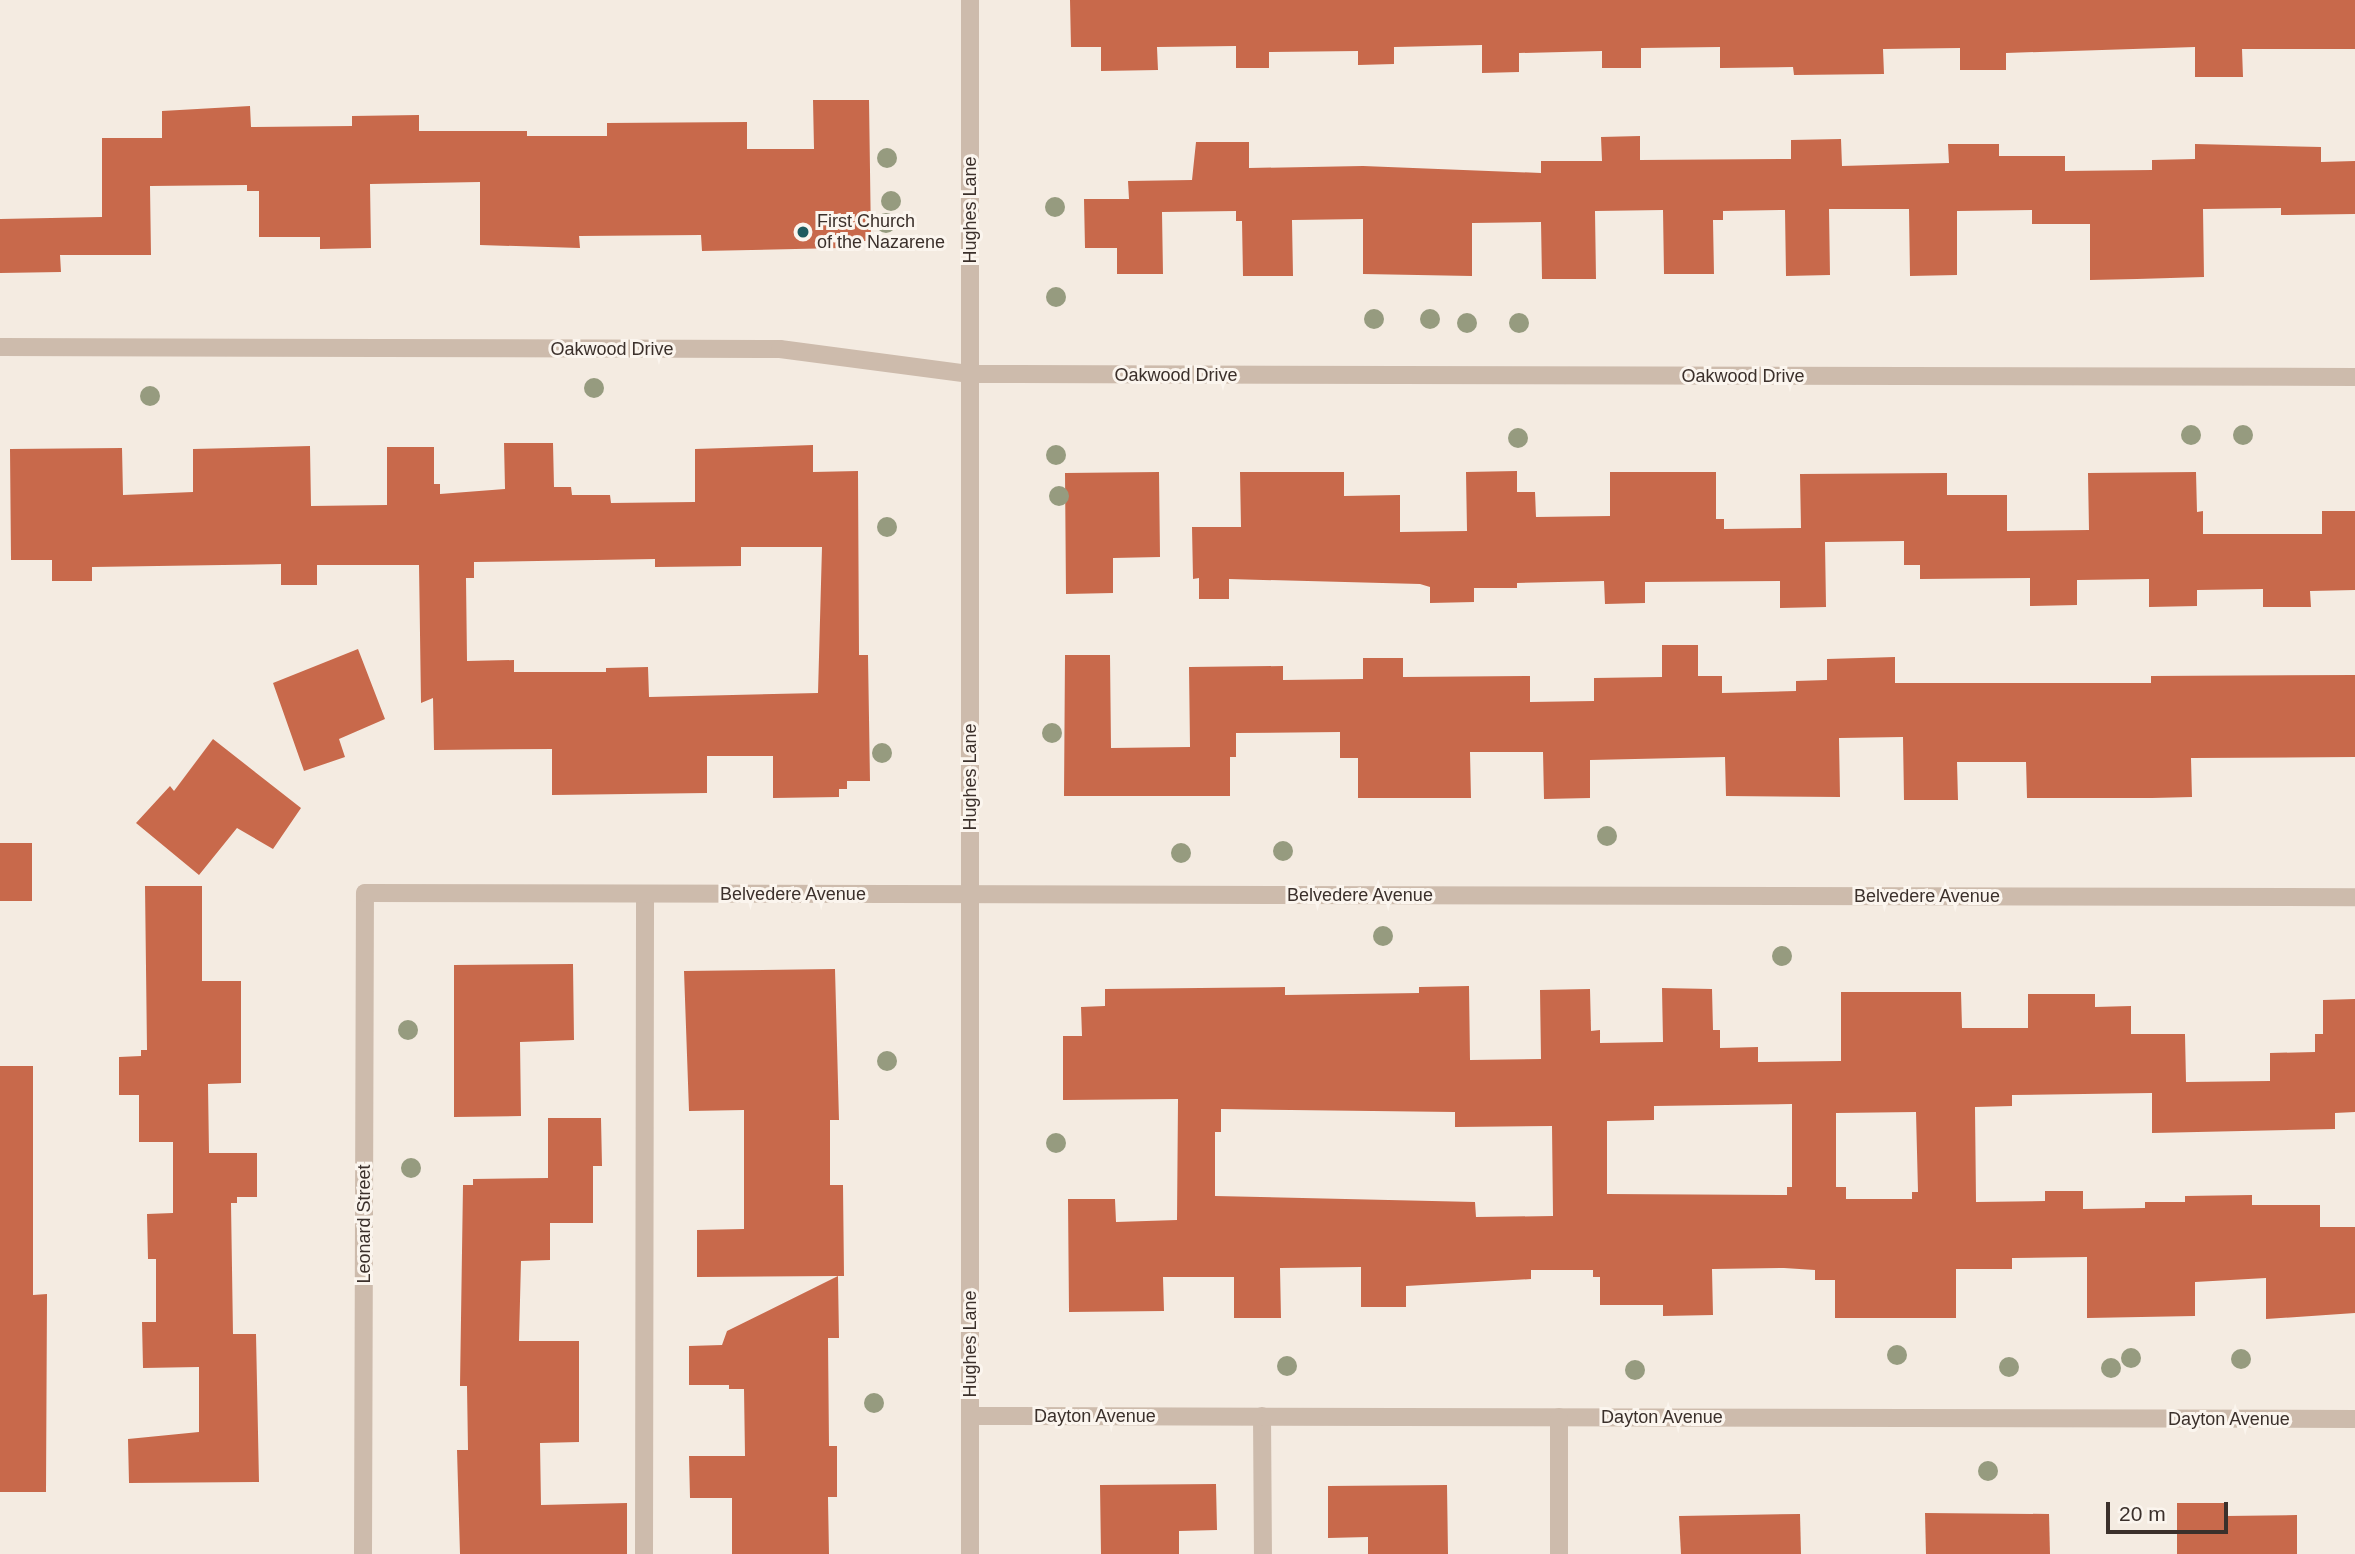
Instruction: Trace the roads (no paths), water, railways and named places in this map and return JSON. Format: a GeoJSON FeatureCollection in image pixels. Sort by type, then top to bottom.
{"type":"FeatureCollection","features":[{"type":"Feature","properties":{"kind":"street","name":"Hughes Lane"},"geometry":{"type":"LineString","coordinates":[[970,0],[970,1554]]}},
{"type":"Feature","properties":{"kind":"street","name":"Oakwood Drive"},"geometry":{"type":"LineString","coordinates":[[0,347],[780,349],[970,374],[2355,377]]}},
{"type":"Feature","properties":{"kind":"street","name":"Belvedere Avenue"},"geometry":{"type":"LineString","coordinates":[[365,893],[2355,897]]}},
{"type":"Feature","properties":{"kind":"street","name":"Leonard Street"},"geometry":{"type":"LineString","coordinates":[[363,1554],[365,893]]}},
{"type":"Feature","properties":{"kind":"street"},"geometry":{"type":"LineString","coordinates":[[644,1554],[645,894]]}},
{"type":"Feature","properties":{"kind":"street","name":"Dayton Avenue"},"geometry":{"type":"LineString","coordinates":[[970,1416],[2355,1419]]}},
{"type":"Feature","properties":{"kind":"street"},"geometry":{"type":"LineString","coordinates":[[1262,1416],[1263,1554]]}},
{"type":"Feature","properties":{"kind":"street"},"geometry":{"type":"LineString","coordinates":[[1559,1417],[1559,1554]]}},
{"type":"Feature","properties":{"kind":"place","name":"First Church of the Nazarene"},"geometry":{"type":"Point","coordinates":[803,232]}}]}
